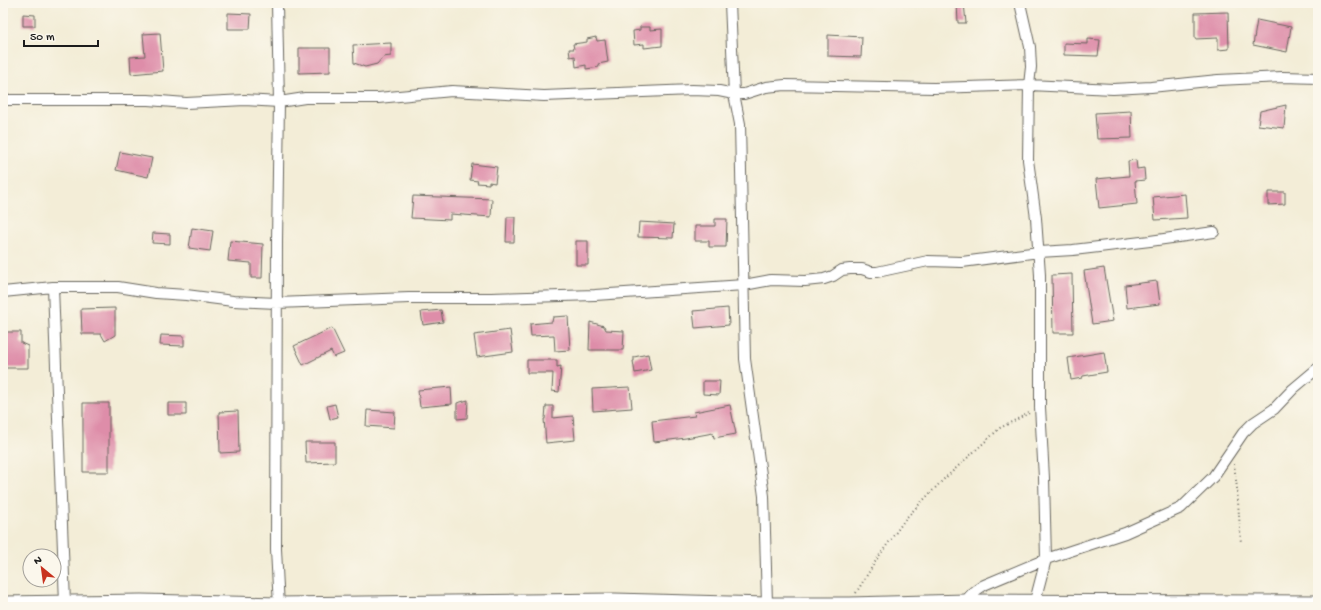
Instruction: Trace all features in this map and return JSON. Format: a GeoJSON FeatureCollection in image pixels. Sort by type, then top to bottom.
{"type":"FeatureCollection","features":[{"type":"Feature","properties":{"kind":"main road"},"geometry":{"type":"LineString","coordinates":[[3,603],[279,606],[614,604],[767,604],[849,606],[965,604],[1035,600],[1170,604],[1269,604],[1318,602]]}},
{"type":"Feature","properties":{"kind":"street"},"geometry":{"type":"LineString","coordinates":[[277,3],[279,102],[276,549],[279,606]]}},
{"type":"Feature","properties":{"kind":"street"},"geometry":{"type":"LineString","coordinates":[[730,3],[734,94],[740,124],[745,359],[764,496],[767,604]]}},
{"type":"Feature","properties":{"kind":"street"},"geometry":{"type":"LineString","coordinates":[[1020,3],[1030,48],[1032,66],[1029,85],[1028,160],[1036,218],[1040,275],[1040,407],[1046,559],[1035,600]]}},
{"type":"Feature","properties":{"kind":"street"},"geometry":{"type":"LineString","coordinates":[[3,100],[148,100],[186,103],[245,100],[279,102],[305,98],[378,98],[452,91],[544,96],[692,90],[744,94],[766,87],[785,85],[934,88],[1029,85],[1113,88],[1261,78],[1318,78]]}},
{"type":"Feature","properties":{"kind":"street"},"geometry":{"type":"LineString","coordinates":[[3,292],[53,287],[118,287],[156,293],[233,301],[277,303],[409,298],[491,298],[595,295],[744,285],[771,280],[805,281],[824,279],[833,276],[842,270],[850,269],[862,269],[876,272],[928,261],[962,262],[1039,252],[1072,250],[1150,241],[1214,232]]}},
{"type":"Feature","properties":{"kind":"street"},"geometry":{"type":"LineString","coordinates":[[53,287],[65,603]]}},
{"type":"Feature","properties":{"kind":"street"},"geometry":{"type":"LineString","coordinates":[[965,604],[974,591],[984,585],[1046,559],[1125,533],[1181,508],[1213,476],[1243,433],[1253,423],[1274,409],[1293,389],[1318,368]]}},
{"type":"Feature","properties":{"kind":"path"},"geometry":{"type":"LineString","coordinates":[[849,606],[877,559],[906,518],[943,480],[1000,428],[1040,407]]}},
{"type":"Feature","properties":{"kind":"path"},"geometry":{"type":"LineString","coordinates":[[1232,450],[1237,488],[1241,543]]}},
{"type":"Feature","properties":{"kind":"building"},"geometry":{"type":"Polygon","coordinates":[[[957,3],[964,3],[966,23],[958,23],[957,3]]]}},
{"type":"Feature","properties":{"kind":"building"},"geometry":{"type":"Polygon","coordinates":[[[1228,12],[1229,49],[1218,50],[1218,38],[1195,39],[1195,13],[1228,12]]]}},
{"type":"Feature","properties":{"kind":"building"},"geometry":{"type":"Polygon","coordinates":[[[228,13],[251,14],[250,29],[228,29],[228,13]]]}},
{"type":"Feature","properties":{"kind":"building"},"geometry":{"type":"Polygon","coordinates":[[[23,14],[35,15],[35,26],[23,26],[23,14]]]}},
{"type":"Feature","properties":{"kind":"building"},"geometry":{"type":"Polygon","coordinates":[[[1257,20],[1291,27],[1287,52],[1253,45],[1257,20]]]}},
{"type":"Feature","properties":{"kind":"building"},"geometry":{"type":"Polygon","coordinates":[[[640,27],[650,27],[650,30],[662,29],[662,46],[644,48],[644,44],[634,45],[633,31],[640,30],[640,27]]]}},
{"type":"Feature","properties":{"kind":"building"},"geometry":{"type":"Polygon","coordinates":[[[160,33],[163,71],[131,74],[130,57],[145,56],[143,34],[160,33]]]}},
{"type":"Feature","properties":{"kind":"building"},"geometry":{"type":"Polygon","coordinates":[[[828,35],[862,37],[861,57],[828,56],[828,35]]]}},
{"type":"Feature","properties":{"kind":"building"},"geometry":{"type":"Polygon","coordinates":[[[596,37],[597,41],[605,40],[608,62],[598,64],[599,67],[586,69],[586,65],[576,67],[575,56],[570,57],[569,49],[574,49],[573,44],[587,42],[587,39],[596,37]]]}},
{"type":"Feature","properties":{"kind":"building"},"geometry":{"type":"Polygon","coordinates":[[[1088,39],[1100,40],[1098,56],[1064,55],[1064,43],[1088,44],[1088,39]]]}},
{"type":"Feature","properties":{"kind":"building"},"geometry":{"type":"Polygon","coordinates":[[[391,43],[391,56],[383,57],[377,64],[365,67],[354,63],[353,45],[391,43]]]}},
{"type":"Feature","properties":{"kind":"building"},"geometry":{"type":"Polygon","coordinates":[[[299,48],[330,48],[330,72],[299,73],[299,48]]]}},
{"type":"Feature","properties":{"kind":"building"},"geometry":{"type":"Polygon","coordinates":[[[1286,105],[1284,128],[1258,125],[1260,111],[1286,105]]]}},
{"type":"Feature","properties":{"kind":"building"},"geometry":{"type":"Polygon","coordinates":[[[1131,111],[1132,138],[1097,139],[1095,113],[1131,111]]]}},
{"type":"Feature","properties":{"kind":"building"},"geometry":{"type":"Polygon","coordinates":[[[120,152],[152,158],[148,177],[116,170],[120,152]]]}},
{"type":"Feature","properties":{"kind":"building"},"geometry":{"type":"Polygon","coordinates":[[[1136,160],[1137,169],[1144,168],[1145,180],[1135,181],[1137,204],[1099,208],[1096,179],[1129,176],[1128,161],[1136,160]]]}},
{"type":"Feature","properties":{"kind":"building"},"geometry":{"type":"Polygon","coordinates":[[[472,164],[497,167],[495,183],[477,183],[478,181],[470,180],[472,164]]]}},
{"type":"Feature","properties":{"kind":"building"},"geometry":{"type":"Polygon","coordinates":[[[1268,192],[1285,192],[1285,204],[1268,205],[1268,192]]]}},
{"type":"Feature","properties":{"kind":"building"},"geometry":{"type":"Polygon","coordinates":[[[1185,194],[1187,218],[1155,220],[1153,197],[1185,194]]]}},
{"type":"Feature","properties":{"kind":"building"},"geometry":{"type":"Polygon","coordinates":[[[413,196],[492,199],[491,217],[450,214],[450,220],[411,218],[413,196]]]}},
{"type":"Feature","properties":{"kind":"building"},"geometry":{"type":"Polygon","coordinates":[[[507,217],[515,217],[514,242],[506,242],[507,217]]]}},
{"type":"Feature","properties":{"kind":"building"},"geometry":{"type":"Polygon","coordinates":[[[715,219],[727,219],[726,247],[709,247],[709,241],[695,241],[695,226],[715,226],[715,219]]]}},
{"type":"Feature","properties":{"kind":"building"},"geometry":{"type":"Polygon","coordinates":[[[639,222],[674,224],[673,238],[638,237],[639,222]]]}},
{"type":"Feature","properties":{"kind":"building"},"geometry":{"type":"Polygon","coordinates":[[[192,228],[213,231],[210,251],[189,248],[192,228]]]}},
{"type":"Feature","properties":{"kind":"building"},"geometry":{"type":"Polygon","coordinates":[[[153,233],[170,234],[170,244],[152,243],[153,233]]]}},
{"type":"Feature","properties":{"kind":"building"},"geometry":{"type":"Polygon","coordinates":[[[230,241],[263,244],[262,278],[251,278],[251,263],[228,261],[230,241]]]}},
{"type":"Feature","properties":{"kind":"building"},"geometry":{"type":"Polygon","coordinates":[[[576,241],[588,241],[588,265],[576,265],[576,241]]]}},
{"type":"Feature","properties":{"kind":"building"},"geometry":{"type":"Polygon","coordinates":[[[1104,268],[1113,321],[1092,324],[1084,271],[1104,268]]]}},
{"type":"Feature","properties":{"kind":"building"},"geometry":{"type":"Polygon","coordinates":[[[1072,274],[1073,333],[1053,333],[1052,275],[1072,274]]]}},
{"type":"Feature","properties":{"kind":"building"},"geometry":{"type":"Polygon","coordinates":[[[1157,281],[1160,304],[1127,308],[1125,285],[1157,281]]]}},
{"type":"Feature","properties":{"kind":"building"},"geometry":{"type":"Polygon","coordinates":[[[115,308],[115,335],[105,341],[101,334],[82,334],[81,309],[115,308]]]}},
{"type":"Feature","properties":{"kind":"building"},"geometry":{"type":"Polygon","coordinates":[[[728,308],[729,325],[695,328],[693,311],[728,308]]]}},
{"type":"Feature","properties":{"kind":"building"},"geometry":{"type":"Polygon","coordinates":[[[441,310],[443,322],[423,325],[421,312],[441,310]]]}},
{"type":"Feature","properties":{"kind":"building"},"geometry":{"type":"Polygon","coordinates":[[[568,316],[570,350],[555,351],[554,335],[531,336],[530,324],[552,322],[553,317],[568,316]]]}},
{"type":"Feature","properties":{"kind":"building"},"geometry":{"type":"Polygon","coordinates":[[[590,322],[604,326],[606,330],[624,331],[623,350],[589,350],[590,322]]]}},
{"type":"Feature","properties":{"kind":"building"},"geometry":{"type":"Polygon","coordinates":[[[332,328],[344,353],[334,357],[331,351],[303,365],[294,346],[332,328]]]}},
{"type":"Feature","properties":{"kind":"building"},"geometry":{"type":"Polygon","coordinates":[[[510,330],[513,352],[477,357],[474,335],[510,330]]]}},
{"type":"Feature","properties":{"kind":"building"},"geometry":{"type":"Polygon","coordinates":[[[3,332],[21,332],[21,343],[28,346],[28,368],[3,368],[3,332]]]}},
{"type":"Feature","properties":{"kind":"building"},"geometry":{"type":"Polygon","coordinates":[[[161,335],[184,336],[184,346],[160,345],[161,335]]]}},
{"type":"Feature","properties":{"kind":"building"},"geometry":{"type":"Polygon","coordinates":[[[1104,352],[1107,372],[1083,376],[1082,378],[1071,380],[1068,358],[1104,352]]]}},
{"type":"Feature","properties":{"kind":"building"},"geometry":{"type":"Polygon","coordinates":[[[648,354],[651,370],[635,373],[633,361],[634,357],[648,354]]]}},
{"type":"Feature","properties":{"kind":"building"},"geometry":{"type":"Polygon","coordinates":[[[527,360],[557,360],[557,367],[561,366],[559,392],[552,391],[553,373],[527,373],[527,360]]]}},
{"type":"Feature","properties":{"kind":"building"},"geometry":{"type":"Polygon","coordinates":[[[703,381],[720,381],[719,395],[703,394],[703,381]]]}},
{"type":"Feature","properties":{"kind":"building"},"geometry":{"type":"Polygon","coordinates":[[[451,387],[452,404],[420,407],[418,390],[451,387]]]}},
{"type":"Feature","properties":{"kind":"building"},"geometry":{"type":"Polygon","coordinates":[[[630,387],[632,408],[593,411],[592,389],[630,387]]]}},
{"type":"Feature","properties":{"kind":"building"},"geometry":{"type":"Polygon","coordinates":[[[468,400],[467,418],[457,419],[457,403],[468,400]]]}},
{"type":"Feature","properties":{"kind":"building"},"geometry":{"type":"Polygon","coordinates":[[[83,403],[109,403],[109,472],[83,472],[83,403]]]}},
{"type":"Feature","properties":{"kind":"building"},"geometry":{"type":"Polygon","coordinates":[[[168,403],[186,403],[186,415],[168,415],[168,403]]]}},
{"type":"Feature","properties":{"kind":"building"},"geometry":{"type":"Polygon","coordinates":[[[335,404],[338,417],[330,419],[327,406],[335,404]]]}},
{"type":"Feature","properties":{"kind":"building"},"geometry":{"type":"Polygon","coordinates":[[[730,405],[736,434],[714,438],[713,433],[654,442],[652,421],[695,416],[694,412],[730,405]]]}},
{"type":"Feature","properties":{"kind":"building"},"geometry":{"type":"Polygon","coordinates":[[[546,406],[553,406],[553,418],[573,416],[575,440],[546,443],[544,419],[546,406]]]}},
{"type":"Feature","properties":{"kind":"building"},"geometry":{"type":"Polygon","coordinates":[[[367,410],[395,412],[394,428],[366,426],[367,410]]]}},
{"type":"Feature","properties":{"kind":"building"},"geometry":{"type":"Polygon","coordinates":[[[238,411],[239,452],[220,453],[219,412],[238,411]]]}},
{"type":"Feature","properties":{"kind":"building"},"geometry":{"type":"Polygon","coordinates":[[[305,442],[335,442],[335,462],[306,463],[305,442]]]}}]}
